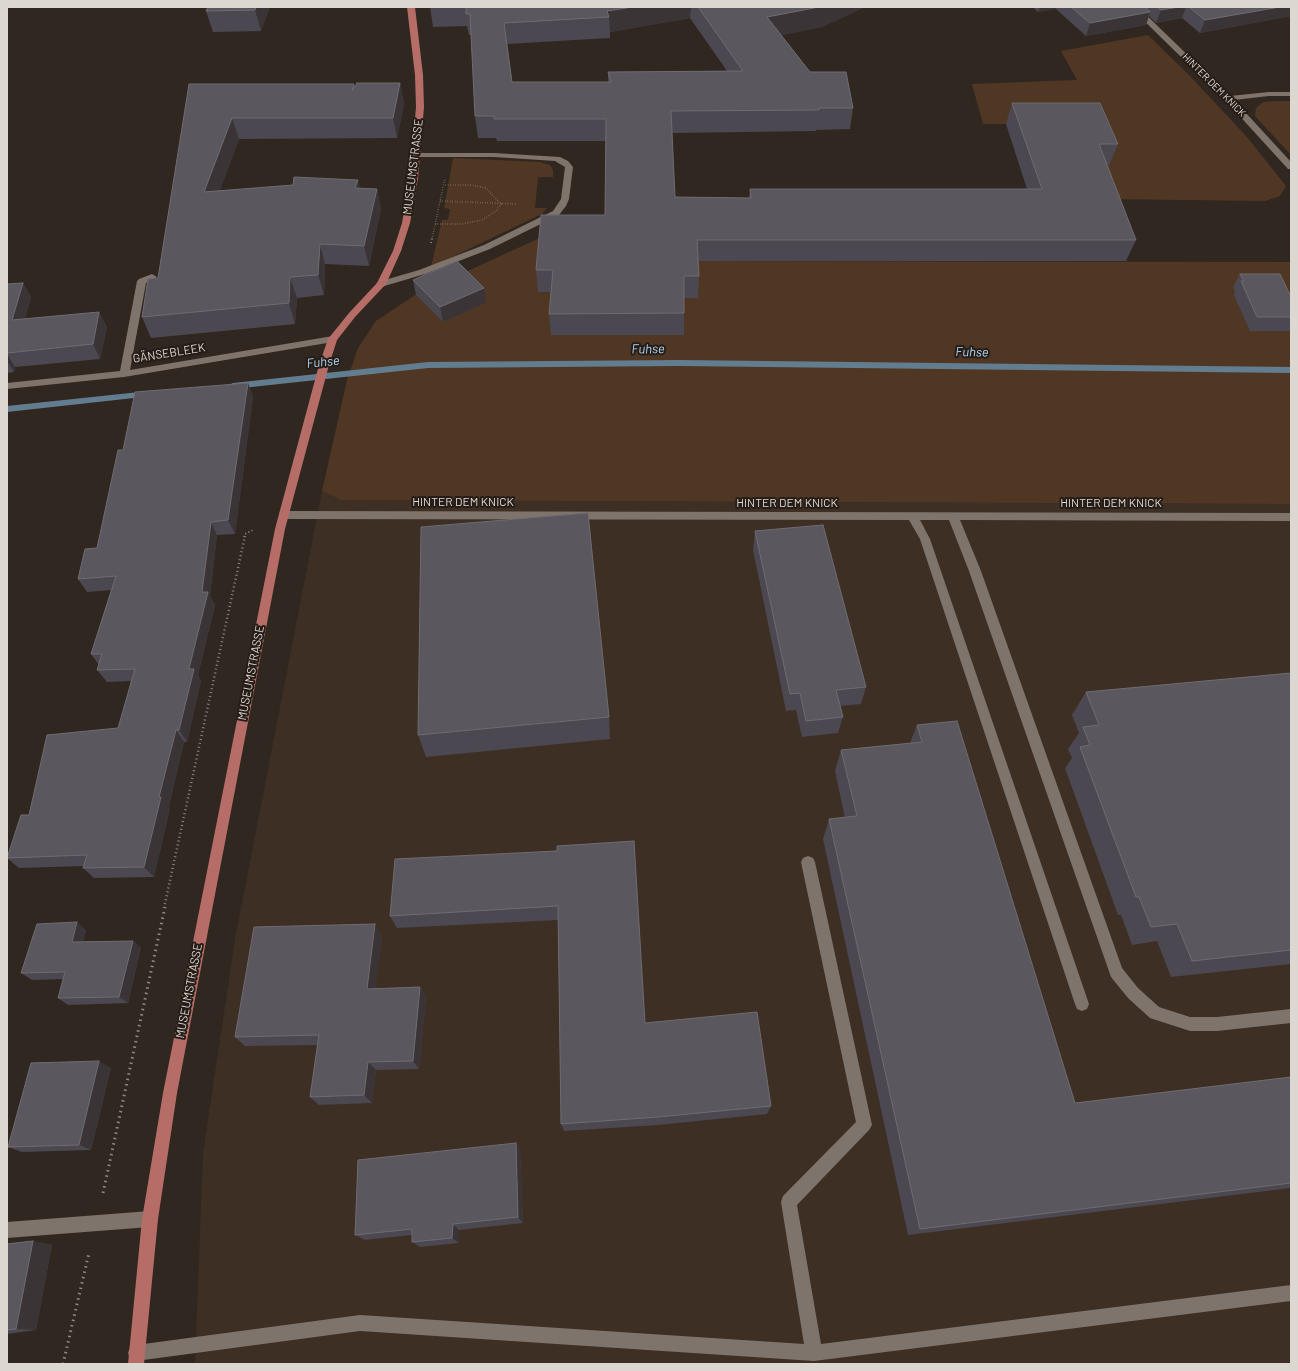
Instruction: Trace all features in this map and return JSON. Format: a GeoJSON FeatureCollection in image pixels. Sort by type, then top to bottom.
{"type":"FeatureCollection","features":[{"type":"Feature","properties":{"kind":"main road","name":"MUSEUMSTRASSE"},"geometry":{"type":"LineString","coordinates":[[136,1359],[150,1218],[170,1093],[280,528],[317,389],[333,339],[381,284],[397,251],[406,223],[414,179],[420,107],[419,75],[411,7]]}},
{"type":"Feature","properties":{"kind":"street","name":"HINTER DEM KNICK"},"geometry":{"type":"LineString","coordinates":[[1134,7],[1228,98],[1291,167]]}},
{"type":"Feature","properties":{"kind":"street"},"geometry":{"type":"LineString","coordinates":[[1228,98],[1269,94],[1291,94]]}},
{"type":"Feature","properties":{"kind":"street"},"geometry":{"type":"LineString","coordinates":[[381,284],[422,272],[487,247],[556,213],[562,206],[565,199],[569,167],[565,163],[550,158],[415,155]]}},
{"type":"Feature","properties":{"kind":"street"},"geometry":{"type":"LineString","coordinates":[[124,374],[142,282],[152,277]]}},
{"type":"Feature","properties":{"kind":"street","name":"GÄNSEBLEEK"},"geometry":{"type":"LineString","coordinates":[[7,386],[124,374],[333,339]]}},
{"type":"Feature","properties":{"kind":"street","name":"HINTER DEM KNICK"},"geometry":{"type":"LineString","coordinates":[[284,515],[1291,517]]}},
{"type":"Feature","properties":{"kind":"street"},"geometry":{"type":"LineString","coordinates":[[912,516],[925,539],[1082,1004]]}},
{"type":"Feature","properties":{"kind":"street"},"geometry":{"type":"LineString","coordinates":[[953,516],[975,571],[1116,972],[1133,993],[1155,1013],[1190,1024],[1217,1024],[1291,1016]]}},
{"type":"Feature","properties":{"kind":"street"},"geometry":{"type":"LineString","coordinates":[[808,862],[864,1125],[789,1202],[814,1354]]}},
{"type":"Feature","properties":{"kind":"street"},"geometry":{"type":"LineString","coordinates":[[7,1230],[150,1218]]}},
{"type":"Feature","properties":{"kind":"street"},"geometry":{"type":"LineString","coordinates":[[136,1359],[360,1323],[814,1354],[1291,1293]]}},
{"type":"Feature","properties":{"kind":"path"},"geometry":{"type":"LineString","coordinates":[[422,272],[444,185],[449,155]]}},
{"type":"Feature","properties":{"kind":"path"},"geometry":{"type":"LineString","coordinates":[[444,185],[471,185],[486,188],[501,204]]}},
{"type":"Feature","properties":{"kind":"path"},"geometry":{"type":"LineString","coordinates":[[440,201],[550,205],[556,213]]}},
{"type":"Feature","properties":{"kind":"path"},"geometry":{"type":"LineString","coordinates":[[435,224],[462,224],[482,220],[496,211],[501,204]]}},
{"type":"Feature","properties":{"kind":"path"},"geometry":{"type":"LineString","coordinates":[[63,1364],[96,1223],[245,534],[284,515]]}},
{"type":"Feature","properties":{"kind":"shaded area"},"geometry":{"type":"Polygon","coordinates":[[[1148,35],[1189,75],[1247,137],[1286,186],[1280,196],[1265,201],[1104,199],[1091,166],[1109,165],[1075,124],[983,124],[972,84],[1077,80],[1061,51],[1148,35]]]}},
{"type":"Feature","properties":{"kind":"shaded area"},"geometry":{"type":"Polygon","coordinates":[[[1291,101],[1291,155],[1255,116],[1256,108],[1263,102],[1291,101]]]}},
{"type":"Feature","properties":{"kind":"shaded area"},"geometry":{"type":"Polygon","coordinates":[[[453,158],[540,162],[550,165],[553,170],[553,177],[538,177],[535,208],[547,208],[542,214],[431,267],[442,220],[448,220],[450,209],[444,208],[453,158]]]}},
{"type":"Feature","properties":{"kind":"shaded area"},"geometry":{"type":"Polygon","coordinates":[[[542,237],[545,265],[543,292],[683,298],[698,298],[696,261],[1291,262],[1291,504],[341,500],[322,491],[347,380],[358,348],[376,321],[415,295],[542,237]]]}},
{"type":"Feature","properties":{"kind":"shaded area"},"geometry":{"type":"Polygon","coordinates":[[[322,491],[341,500],[1291,504],[1291,1364],[195,1364],[203,1153],[235,939],[322,491]]]}},
{"type":"Feature","properties":{"kind":"building"},"geometry":{"type":"Polygon","coordinates":[[[208,7],[256,7],[255,10],[206,11],[208,7]]]}},
{"type":"Feature","properties":{"kind":"building"},"geometry":{"type":"Polygon","coordinates":[[[466,7],[633,7],[607,11],[609,17],[504,23],[512,82],[611,82],[608,72],[743,71],[698,7],[819,7],[767,17],[810,72],[846,72],[853,108],[819,108],[819,110],[671,111],[675,197],[751,198],[750,189],[1042,189],[1012,103],[1100,103],[1118,144],[1099,144],[1136,240],[697,240],[699,276],[684,276],[684,313],[549,314],[553,270],[536,270],[541,215],[605,215],[606,119],[494,119],[494,116],[475,116],[470,14],[466,14],[466,7]]]}},
{"type":"Feature","properties":{"kind":"building"},"geometry":{"type":"Polygon","coordinates":[[[1071,7],[1145,7],[1150,12],[1090,23],[1071,7]]]}},
{"type":"Feature","properties":{"kind":"building"},"geometry":{"type":"Polygon","coordinates":[[[1157,7],[1179,7],[1161,10],[1157,7]]]}},
{"type":"Feature","properties":{"kind":"building"},"geometry":{"type":"Polygon","coordinates":[[[1189,7],[1280,7],[1205,20],[1189,7]]]}},
{"type":"Feature","properties":{"kind":"building"},"geometry":{"type":"Polygon","coordinates":[[[357,83],[400,83],[393,118],[232,118],[204,192],[293,185],[294,177],[358,180],[355,188],[377,189],[364,246],[320,244],[318,275],[290,277],[289,303],[142,317],[148,279],[158,278],[189,84],[354,84],[352,91],[357,83]]]}},
{"type":"Feature","properties":{"kind":"building"},"geometry":{"type":"Polygon","coordinates":[[[457,261],[484,288],[440,307],[413,280],[457,261]]]}},
{"type":"Feature","properties":{"kind":"building"},"geometry":{"type":"Polygon","coordinates":[[[1240,274],[1280,274],[1291,297],[1291,317],[1257,317],[1241,281],[1244,281],[1240,274]]]}},
{"type":"Feature","properties":{"kind":"building"},"geometry":{"type":"Polygon","coordinates":[[[23,283],[12,320],[99,312],[93,344],[7,353],[7,284],[23,283]]]}},
{"type":"Feature","properties":{"kind":"building"},"geometry":{"type":"Polygon","coordinates":[[[248,383],[228,520],[211,522],[202,592],[208,592],[189,669],[194,669],[179,730],[176,730],[159,797],[161,797],[144,867],[83,868],[87,855],[7,858],[21,815],[29,815],[47,735],[118,728],[135,669],[97,670],[102,654],[91,654],[116,576],[78,579],[85,549],[97,548],[118,450],[123,450],[135,392],[248,383]]]}},
{"type":"Feature","properties":{"kind":"building"},"geometry":{"type":"Polygon","coordinates":[[[588,513],[609,717],[418,735],[421,527],[588,513]]]}},
{"type":"Feature","properties":{"kind":"building"},"geometry":{"type":"Polygon","coordinates":[[[823,525],[866,687],[836,690],[843,717],[806,721],[800,693],[790,694],[755,531],[823,525]]]}},
{"type":"Feature","properties":{"kind":"building"},"geometry":{"type":"Polygon","coordinates":[[[1291,673],[1291,950],[1192,961],[1177,924],[1151,927],[1139,897],[1136,897],[1080,747],[1090,745],[1083,727],[1099,725],[1086,692],[1291,673]]]}},
{"type":"Feature","properties":{"kind":"building"},"geometry":{"type":"Polygon","coordinates":[[[957,721],[1075,1103],[1291,1077],[1291,1183],[920,1229],[829,819],[857,816],[841,750],[922,742],[917,725],[957,721]]]}},
{"type":"Feature","properties":{"kind":"building"},"geometry":{"type":"Polygon","coordinates":[[[634,841],[645,1023],[757,1012],[771,1106],[658,1117],[561,1124],[558,906],[390,916],[395,859],[557,851],[557,846],[634,841]]]}},
{"type":"Feature","properties":{"kind":"building"},"geometry":{"type":"Polygon","coordinates":[[[77,922],[72,942],[133,941],[119,997],[58,998],[65,972],[21,973],[37,924],[77,922]]]}},
{"type":"Feature","properties":{"kind":"building"},"geometry":{"type":"Polygon","coordinates":[[[375,924],[367,989],[420,987],[413,1061],[368,1062],[364,1095],[310,1097],[319,1035],[235,1037],[254,927],[375,924]]]}},
{"type":"Feature","properties":{"kind":"building"},"geometry":{"type":"Polygon","coordinates":[[[99,1061],[79,1145],[8,1147],[31,1063],[99,1061]]]}},
{"type":"Feature","properties":{"kind":"building"},"geometry":{"type":"Polygon","coordinates":[[[516,1143],[518,1217],[453,1224],[452,1238],[412,1242],[412,1229],[355,1235],[358,1160],[516,1143]]]}},
{"type":"Feature","properties":{"kind":"building"},"geometry":{"type":"Polygon","coordinates":[[[33,1241],[16,1329],[7,1330],[7,1244],[33,1241]]]}},
{"type":"Feature","properties":{"kind":"waterway","name":"Fuhse"},"geometry":{"type":"LineString","coordinates":[[233,386],[428,365],[679,363],[1291,370]]}},
{"type":"Feature","properties":{"kind":"waterway","name":"Fuhse"},"geometry":{"type":"LineString","coordinates":[[7,409],[149,394]]}}]}
